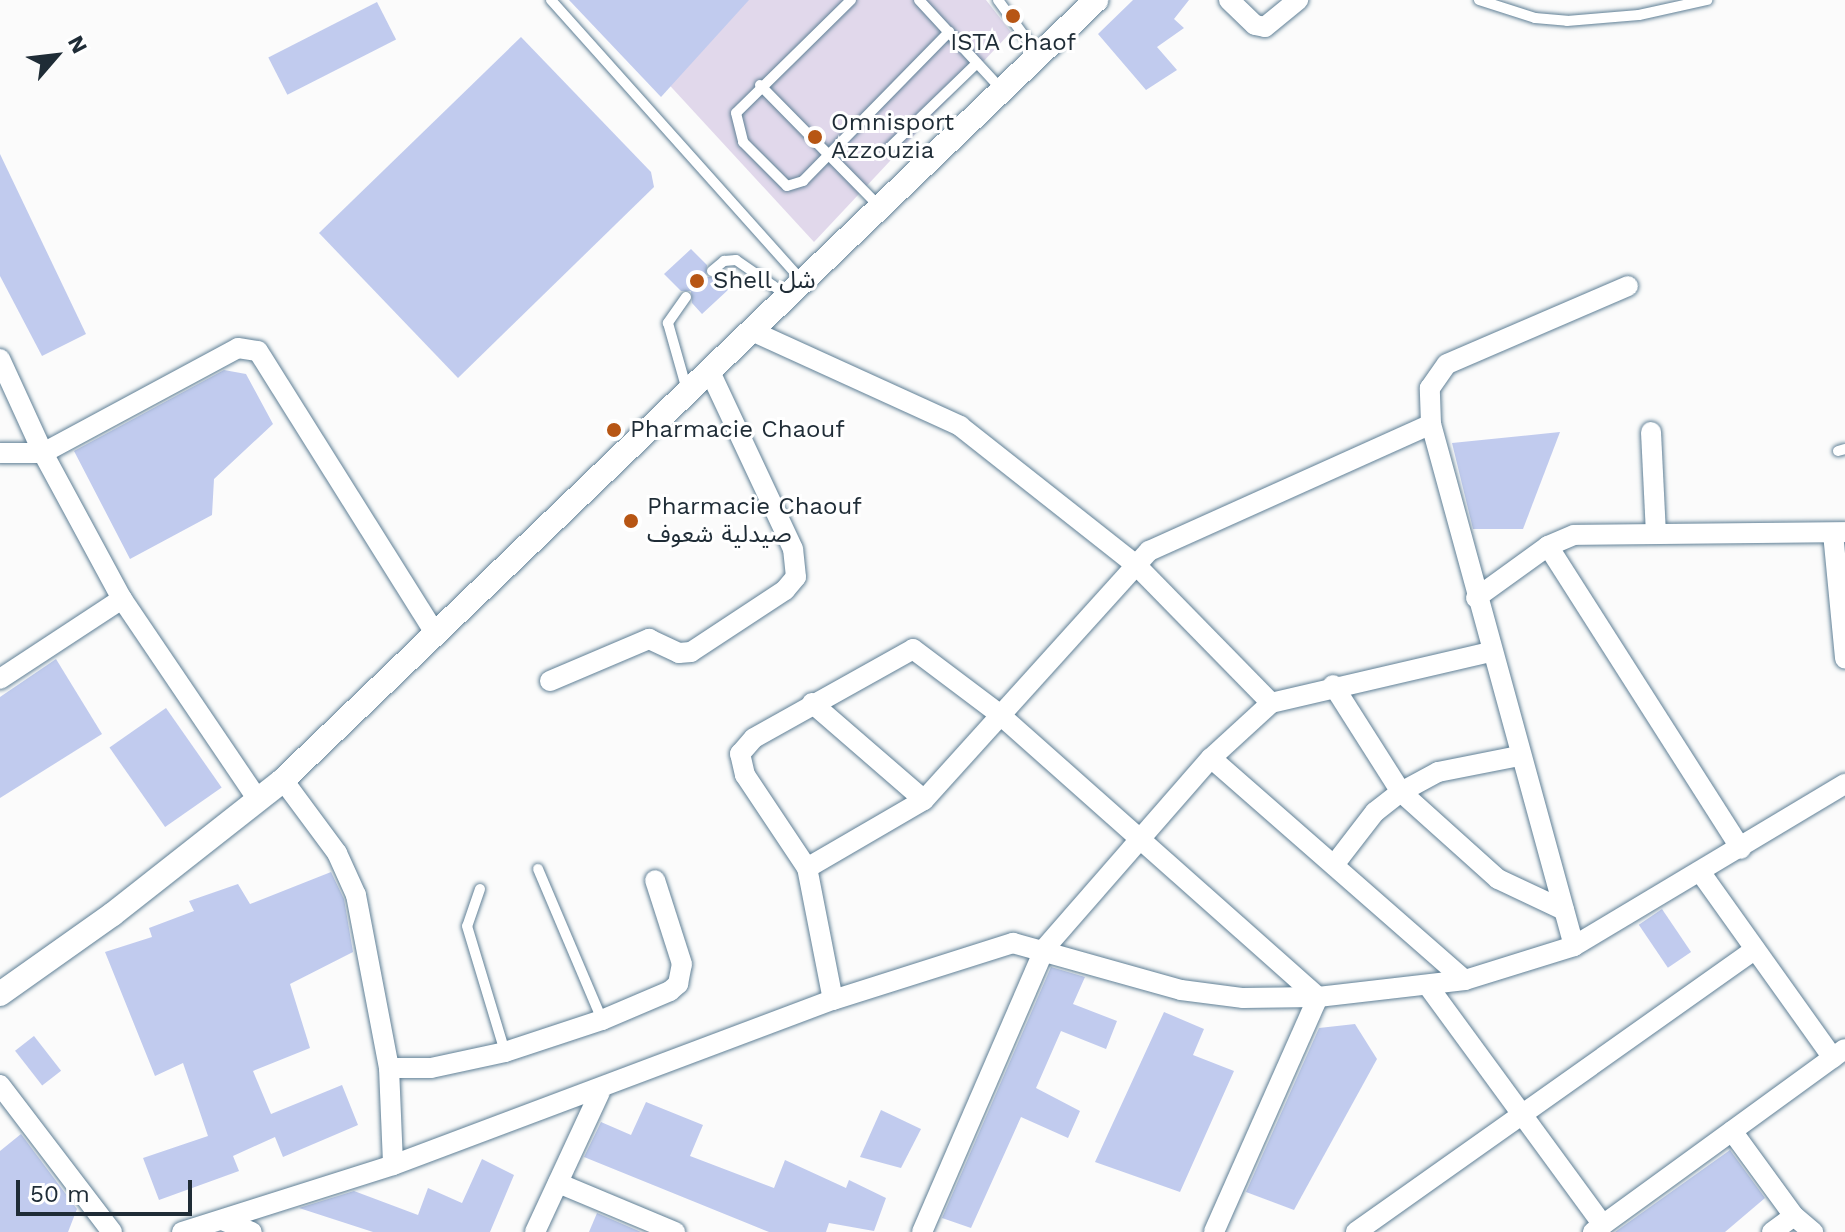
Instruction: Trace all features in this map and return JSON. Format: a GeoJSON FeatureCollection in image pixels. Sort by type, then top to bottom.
{"type":"FeatureCollection","features":[{"type":"Feature","properties":{"kind":"street"},"geometry":{"type":"LineString","coordinates":[[0,994],[283,780],[1096,0]]}},
{"type":"Feature","properties":{"kind":"street"},"geometry":{"type":"LineString","coordinates":[[1229,0],[1255,25],[1265,27],[1298,0]]}},
{"type":"Feature","properties":{"kind":"street"},"geometry":{"type":"LineString","coordinates":[[1574,946],[1519,756],[1431,424],[1430,388],[1447,364],[1628,286]]}},
{"type":"Feature","properties":{"kind":"street"},"geometry":{"type":"LineString","coordinates":[[752,331],[960,426],[1135,564],[1271,703]]}},
{"type":"Feature","properties":{"kind":"street"},"geometry":{"type":"LineString","coordinates":[[0,453],[43,453],[238,348],[258,351],[436,635]]}},
{"type":"Feature","properties":{"kind":"street"},"geometry":{"type":"LineString","coordinates":[[0,359],[43,453],[122,599],[259,801]]}},
{"type":"Feature","properties":{"kind":"street"},"geometry":{"type":"LineString","coordinates":[[550,681],[649,639],[679,653],[691,652],[785,590],[796,577],[793,549],[710,372]]}},
{"type":"Feature","properties":{"kind":"street"},"geometry":{"type":"LineString","coordinates":[[807,868],[924,800],[998,713],[1135,564],[1168,539],[1431,424]]}},
{"type":"Feature","properties":{"kind":"street"},"geometry":{"type":"LineString","coordinates":[[1651,432],[1656,534]]}},
{"type":"Feature","properties":{"kind":"street"},"geometry":{"type":"LineString","coordinates":[[1476,598],[1548,546],[1574,535],[1839,532],[1845,658]]}},
{"type":"Feature","properties":{"kind":"street"},"geometry":{"type":"LineString","coordinates":[[1548,546],[1741,849]]}},
{"type":"Feature","properties":{"kind":"street"},"geometry":{"type":"LineString","coordinates":[[0,679],[122,599]]}},
{"type":"Feature","properties":{"kind":"street"},"geometry":{"type":"LineString","coordinates":[[833,1000],[807,868],[745,775],[740,754],[754,738],[913,649],[998,713],[1137,840],[1318,997]]}},
{"type":"Feature","properties":{"kind":"street"},"geometry":{"type":"LineString","coordinates":[[922,1232],[1045,948],[1211,758],[1271,703],[1333,685],[1491,652]]}},
{"type":"Feature","properties":{"kind":"street"},"geometry":{"type":"LineString","coordinates":[[1333,685],[1401,792],[1498,879],[1564,910]]}},
{"type":"Feature","properties":{"kind":"street"},"geometry":{"type":"LineString","coordinates":[[812,703],[924,800]]}},
{"type":"Feature","properties":{"kind":"street"},"geometry":{"type":"LineString","coordinates":[[1334,865],[1375,812],[1401,792],[1438,772],[1519,756]]}},
{"type":"Feature","properties":{"kind":"street"},"geometry":{"type":"LineString","coordinates":[[1211,758],[1465,980]]}},
{"type":"Feature","properties":{"kind":"street"},"geometry":{"type":"LineString","coordinates":[[283,780],[337,853],[356,895],[389,1068],[393,1165]]}},
{"type":"Feature","properties":{"kind":"street"},"geometry":{"type":"LineString","coordinates":[[182,1232],[393,1165],[600,1092],[833,1000],[988,948],[1013,943],[1045,948],[1181,990],[1243,998],[1318,997],[1465,980],[1574,946],[1701,873],[1845,784]]}},
{"type":"Feature","properties":{"kind":"street"},"geometry":{"type":"LineString","coordinates":[[1428,986],[1523,1112],[1598,1228],[1839,1054],[1755,949],[1701,873]]}},
{"type":"Feature","properties":{"kind":"street"},"geometry":{"type":"LineString","coordinates":[[389,1068],[431,1068],[505,1052],[602,1020],[670,991],[681,975],[655,880]]}},
{"type":"Feature","properties":{"kind":"street"},"geometry":{"type":"LineString","coordinates":[[1356,1232],[1755,949]]}},
{"type":"Feature","properties":{"kind":"street"},"geometry":{"type":"LineString","coordinates":[[1214,1232],[1318,997]]}},
{"type":"Feature","properties":{"kind":"street"},"geometry":{"type":"LineString","coordinates":[[0,1085],[112,1232]]}},
{"type":"Feature","properties":{"kind":"street"},"geometry":{"type":"LineString","coordinates":[[535,1232],[600,1092]]}},
{"type":"Feature","properties":{"kind":"street"},"geometry":{"type":"LineString","coordinates":[[1732,1131],[1794,1216],[1813,1232]]}},
{"type":"Feature","properties":{"kind":"street"},"geometry":{"type":"LineString","coordinates":[[558,1183],[675,1232]]}},
{"type":"Feature","properties":{"kind":"street"},"geometry":{"type":"LineString","coordinates":[[1772,1232],[1794,1216]]}},
{"type":"Feature","properties":{"kind":"street"},"geometry":{"type":"LineString","coordinates":[[222,1220],[252,1232]]}},
{"type":"Feature","properties":{"kind":"lane"},"geometry":{"type":"LineString","coordinates":[[551,0],[797,290]]}},
{"type":"Feature","properties":{"kind":"lane"},"geometry":{"type":"LineString","coordinates":[[851,0],[741,104],[735,123],[743,142],[781,183],[799,184],[949,32]]}},
{"type":"Feature","properties":{"kind":"lane"},"geometry":{"type":"LineString","coordinates":[[919,0],[1002,90]]}},
{"type":"Feature","properties":{"kind":"lane"},"geometry":{"type":"LineString","coordinates":[[998,0],[1038,55]]}},
{"type":"Feature","properties":{"kind":"lane"},"geometry":{"type":"LineString","coordinates":[[1479,0],[1535,18],[1567,21],[1639,15],[1707,0]]}},
{"type":"Feature","properties":{"kind":"lane"},"geometry":{"type":"LineString","coordinates":[[887,150],[977,63]]}},
{"type":"Feature","properties":{"kind":"lane"},"geometry":{"type":"LineString","coordinates":[[760,85],[880,208]]}},
{"type":"Feature","properties":{"kind":"lane"},"geometry":{"type":"LineString","coordinates":[[712,271],[724,261],[736,260],[797,290]]}},
{"type":"Feature","properties":{"kind":"lane"},"geometry":{"type":"LineString","coordinates":[[686,297],[668,323],[688,393]]}},
{"type":"Feature","properties":{"kind":"lane"},"geometry":{"type":"LineString","coordinates":[[538,869],[602,1020]]}},
{"type":"Feature","properties":{"kind":"lane"},"geometry":{"type":"LineString","coordinates":[[480,889],[467,926],[505,1052]]}},
{"type":"Feature","properties":{"kind":"shaded area","name":"Omnisport Azzouzia"},"geometry":{"type":"Polygon","coordinates":[[[591,0],[986,0],[1011,32],[814,242],[591,0]]]}},
{"type":"Feature","properties":{"kind":"building"},"geometry":{"type":"Polygon","coordinates":[[[569,0],[749,0],[661,97],[569,0]]]}},
{"type":"Feature","properties":{"kind":"building"},"geometry":{"type":"Polygon","coordinates":[[[1133,0],[1189,0],[1174,19],[1184,28],[1157,47],[1177,70],[1146,90],[1098,34],[1133,0]]]}},
{"type":"Feature","properties":{"kind":"building"},"geometry":{"type":"Polygon","coordinates":[[[377,2],[396,39],[287,95],[268,57],[377,2]]]}},
{"type":"Feature","properties":{"kind":"building"},"geometry":{"type":"Polygon","coordinates":[[[521,37],[651,172],[654,187],[458,378],[319,233],[521,37]]]}},
{"type":"Feature","properties":{"kind":"building"},"geometry":{"type":"Polygon","coordinates":[[[0,154],[86,334],[42,356],[0,276],[0,154]]]}},
{"type":"Feature","properties":{"kind":"building","name":"Shell شل"},"geometry":{"type":"Polygon","coordinates":[[[691,249],[707,265],[706,277],[718,277],[729,289],[702,314],[692,303],[691,291],[681,291],[664,274],[691,249]]]}},
{"type":"Feature","properties":{"kind":"building"},"geometry":{"type":"Polygon","coordinates":[[[224,370],[246,374],[273,424],[214,479],[212,515],[130,559],[74,451],[224,370]]]}},
{"type":"Feature","properties":{"kind":"building"},"geometry":{"type":"Polygon","coordinates":[[[1560,432],[1523,529],[1473,529],[1452,443],[1560,432]]]}},
{"type":"Feature","properties":{"kind":"building"},"geometry":{"type":"Polygon","coordinates":[[[56,659],[102,734],[0,798],[0,697],[56,659]]]}},
{"type":"Feature","properties":{"kind":"building"},"geometry":{"type":"Polygon","coordinates":[[[166,708],[222,787],[165,827],[109,748],[166,708]]]}},
{"type":"Feature","properties":{"kind":"building"},"geometry":{"type":"Polygon","coordinates":[[[331,872],[344,899],[353,952],[290,984],[310,1048],[253,1071],[271,1114],[342,1085],[358,1125],[283,1157],[275,1137],[233,1156],[239,1171],[159,1200],[143,1158],[208,1136],[183,1063],[155,1076],[105,952],[152,937],[149,928],[194,911],[189,901],[238,884],[250,904],[331,872]]]}},
{"type":"Feature","properties":{"kind":"building"},"geometry":{"type":"Polygon","coordinates":[[[1662,909],[1691,952],[1668,968],[1639,925],[1662,909]]]}},
{"type":"Feature","properties":{"kind":"building"},"geometry":{"type":"Polygon","coordinates":[[[1051,967],[1085,977],[1073,1004],[1117,1021],[1106,1049],[1061,1031],[1036,1088],[1080,1111],[1068,1138],[1021,1117],[971,1228],[942,1218],[1051,967]]]}},
{"type":"Feature","properties":{"kind":"building"},"geometry":{"type":"Polygon","coordinates":[[[1164,1012],[1204,1029],[1193,1055],[1234,1071],[1180,1192],[1095,1162],[1164,1012]]]}},
{"type":"Feature","properties":{"kind":"building"},"geometry":{"type":"Polygon","coordinates":[[[1355,1024],[1377,1059],[1294,1210],[1246,1192],[1319,1028],[1355,1024]]]}},
{"type":"Feature","properties":{"kind":"building"},"geometry":{"type":"Polygon","coordinates":[[[34,1036],[61,1071],[42,1085],[15,1051],[34,1036]]]}},
{"type":"Feature","properties":{"kind":"building"},"geometry":{"type":"Polygon","coordinates":[[[646,1102],[703,1125],[690,1156],[774,1188],[785,1160],[846,1188],[849,1180],[886,1198],[874,1231],[829,1223],[826,1232],[769,1232],[584,1157],[601,1122],[631,1135],[646,1102]]]}},
{"type":"Feature","properties":{"kind":"building"},"geometry":{"type":"Polygon","coordinates":[[[881,1110],[921,1129],[901,1168],[860,1157],[881,1110]]]}},
{"type":"Feature","properties":{"kind":"building"},"geometry":{"type":"Polygon","coordinates":[[[21,1134],[77,1209],[68,1232],[0,1232],[0,1151],[21,1134]]]}},
{"type":"Feature","properties":{"kind":"building"},"geometry":{"type":"Polygon","coordinates":[[[1730,1150],[1765,1198],[1725,1232],[1615,1232],[1730,1150]]]}},
{"type":"Feature","properties":{"kind":"building"},"geometry":{"type":"Polygon","coordinates":[[[482,1159],[514,1175],[490,1232],[373,1232],[299,1208],[354,1191],[418,1215],[428,1188],[462,1203],[482,1159]]]}},
{"type":"Feature","properties":{"kind":"building"},"geometry":{"type":"Polygon","coordinates":[[[597,1213],[641,1232],[589,1232],[597,1213]]]}},
{"type":"Feature","properties":{"kind":"place","name":"ISTA Chaof"},"geometry":{"type":"Point","coordinates":[1013,16]}},
{"type":"Feature","properties":{"kind":"place","name":"Omnisport Azzouzia"},"geometry":{"type":"Point","coordinates":[815,137]}},
{"type":"Feature","properties":{"kind":"place","name":"Shell شل"},"geometry":{"type":"Point","coordinates":[697,281]}},
{"type":"Feature","properties":{"kind":"place","name":"Pharmacie Chaouf"},"geometry":{"type":"Point","coordinates":[614,430]}},
{"type":"Feature","properties":{"kind":"place","name":"Pharmacie Chaouf صيدلية شعوف"},"geometry":{"type":"Point","coordinates":[631,521]}}]}
